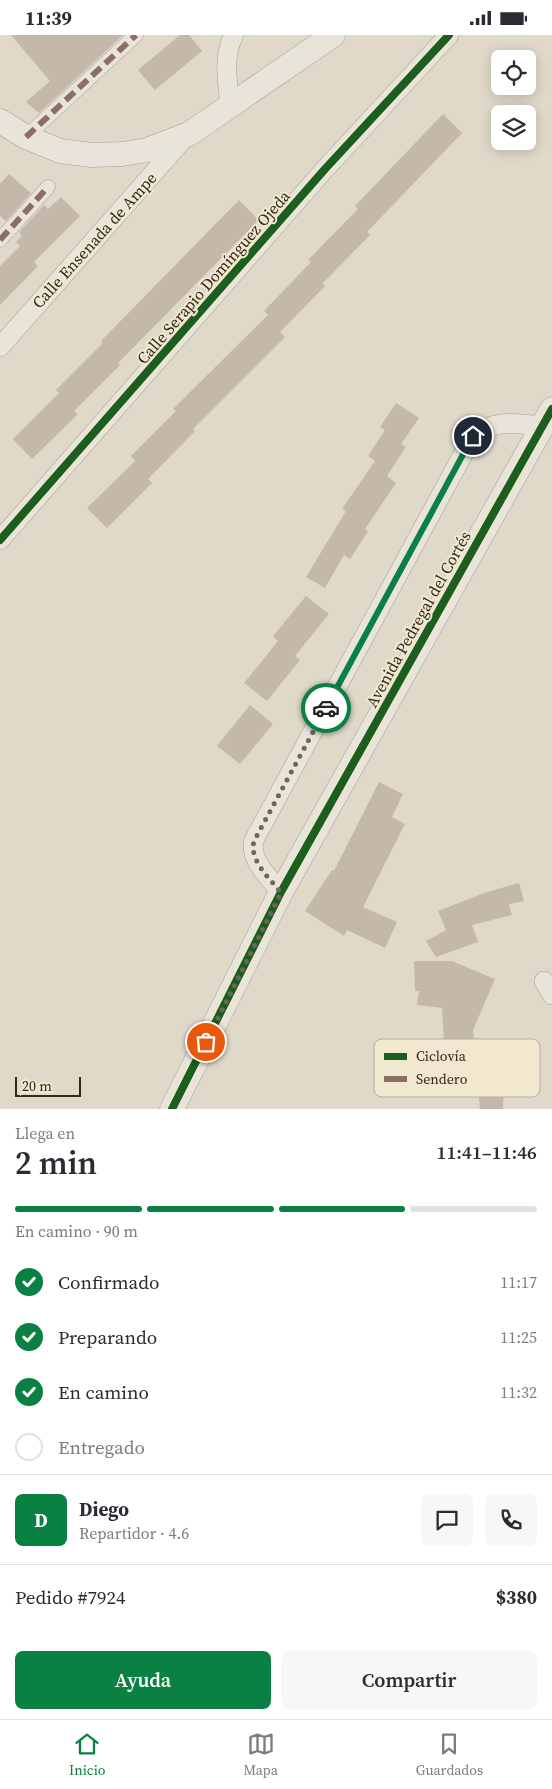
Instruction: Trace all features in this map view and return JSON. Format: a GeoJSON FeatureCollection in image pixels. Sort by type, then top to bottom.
{"type":"FeatureCollection","features":[{"type":"Feature","properties":{"kind":"street"},"geometry":{"type":"LineString","coordinates":[[26,137],[136,35]]}},
{"type":"Feature","properties":{"kind":"street"},"geometry":{"type":"LineString","coordinates":[[230,106],[226,58],[228,46],[234,35]]}},
{"type":"Feature","properties":{"kind":"street"},"geometry":{"type":"LineString","coordinates":[[0,121],[26,137],[60,151],[99,155],[147,150],[189,134],[333,35]]}},
{"type":"Feature","properties":{"kind":"street","name":"Calle Serapio Domínguez Ojeda"},"geometry":{"type":"LineString","coordinates":[[0,540],[325,169],[450,35]]}},
{"type":"Feature","properties":{"kind":"street","name":"Calle Ensenada de Ampe"},"geometry":{"type":"LineString","coordinates":[[0,347],[189,134]]}},
{"type":"Feature","properties":{"kind":"street"},"geometry":{"type":"LineString","coordinates":[[0,240],[48,187]]}},
{"type":"Feature","properties":{"kind":"street"},"geometry":{"type":"LineString","coordinates":[[281,893],[256,861],[251,851],[254,841],[473,436],[485,427],[500,423],[548,417]]}},
{"type":"Feature","properties":{"kind":"street","name":"Avenida Pedregal del Cortés"},"geometry":{"type":"LineString","coordinates":[[172,1109],[281,893],[548,417]]}},
{"type":"Feature","properties":{"kind":"building"},"geometry":{"type":"Polygon","coordinates":[[[11,35],[123,35],[39,113],[26,102],[50,81],[11,35]]]}},
{"type":"Feature","properties":{"kind":"building"},"geometry":{"type":"Polygon","coordinates":[[[180,35],[189,35],[202,51],[155,90],[138,70],[180,35]]]}},
{"type":"Feature","properties":{"kind":"building"},"geometry":{"type":"Polygon","coordinates":[[[443,114],[462,133],[367,232],[370,235],[323,283],[325,286],[280,332],[285,337],[193,429],[195,431],[148,479],[152,483],[107,528],[87,508],[135,461],[131,456],[176,411],[173,409],[268,315],[264,311],[311,262],[308,260],[358,209],[355,206],[443,114]]]}},
{"type":"Feature","properties":{"kind":"building"},"geometry":{"type":"Polygon","coordinates":[[[9,174],[31,193],[6,221],[0,216],[0,184],[9,174]]]}},
{"type":"Feature","properties":{"kind":"building"},"geometry":{"type":"Polygon","coordinates":[[[61,197],[80,216],[34,262],[38,266],[0,305],[0,266],[20,246],[16,242],[22,236],[19,232],[44,205],[48,209],[61,197]]]}},
{"type":"Feature","properties":{"kind":"building"},"geometry":{"type":"Polygon","coordinates":[[[239,200],[259,220],[118,363],[120,365],[74,411],[78,414],[32,459],[13,439],[59,393],[56,390],[103,343],[101,341],[239,200]]]}},
{"type":"Feature","properties":{"kind":"building"},"geometry":{"type":"Polygon","coordinates":[[[396,403],[419,418],[401,444],[406,447],[387,476],[396,483],[365,529],[368,531],[350,559],[344,555],[325,588],[306,577],[346,511],[342,509],[375,461],[368,456],[385,430],[380,427],[396,403]]]}},
{"type":"Feature","properties":{"kind":"building"},"geometry":{"type":"Polygon","coordinates":[[[306,596],[329,614],[295,656],[300,660],[267,701],[244,683],[278,641],[273,636],[306,596]]]}},
{"type":"Feature","properties":{"kind":"building"},"geometry":{"type":"Polygon","coordinates":[[[250,705],[273,724],[240,764],[217,746],[250,705]]]}},
{"type":"Feature","properties":{"kind":"building"},"geometry":{"type":"Polygon","coordinates":[[[379,782],[403,794],[392,817],[405,824],[363,907],[397,922],[385,948],[347,930],[344,936],[305,911],[332,870],[334,871],[379,782]]]}},
{"type":"Feature","properties":{"kind":"building"},"geometry":{"type":"Polygon","coordinates":[[[519,883],[524,901],[509,904],[512,915],[472,925],[478,942],[436,957],[426,941],[446,930],[438,911],[487,892],[519,883]]]}},
{"type":"Feature","properties":{"kind":"building"},"geometry":{"type":"Polygon","coordinates":[[[414,961],[452,961],[495,979],[473,1030],[474,1039],[444,1039],[442,1008],[417,1005],[419,991],[415,991],[414,961]]]}},
{"type":"Feature","properties":{"kind":"building"},"geometry":{"type":"Polygon","coordinates":[[[479,1097],[504,1097],[503,1109],[480,1109],[479,1097]]]}},
{"type":"Feature","properties":{"kind":"marked path"},"geometry":{"type":"LineString","coordinates":[[26,137],[136,35]]}},
{"type":"Feature","properties":{"kind":"marked path"},"geometry":{"type":"LineString","coordinates":[[0,240],[48,187]]}},
{"type":"Feature","properties":{"kind":"cycle path"},"geometry":{"type":"LineString","coordinates":[[0,540],[325,169],[449,35]]}},
{"type":"Feature","properties":{"kind":"cycle path"},"geometry":{"type":"LineString","coordinates":[[172,1109],[281,892],[552,409]]}},
{"type":"Feature","properties":{"kind":"way so far"},"geometry":{"type":"LineString","coordinates":[[206,1042],[281,893],[256,861],[251,851],[254,841],[326,708]]}},
{"type":"Feature","properties":{"kind":"route"},"geometry":{"type":"LineString","coordinates":[[326,708],[473,436]]}}]}
